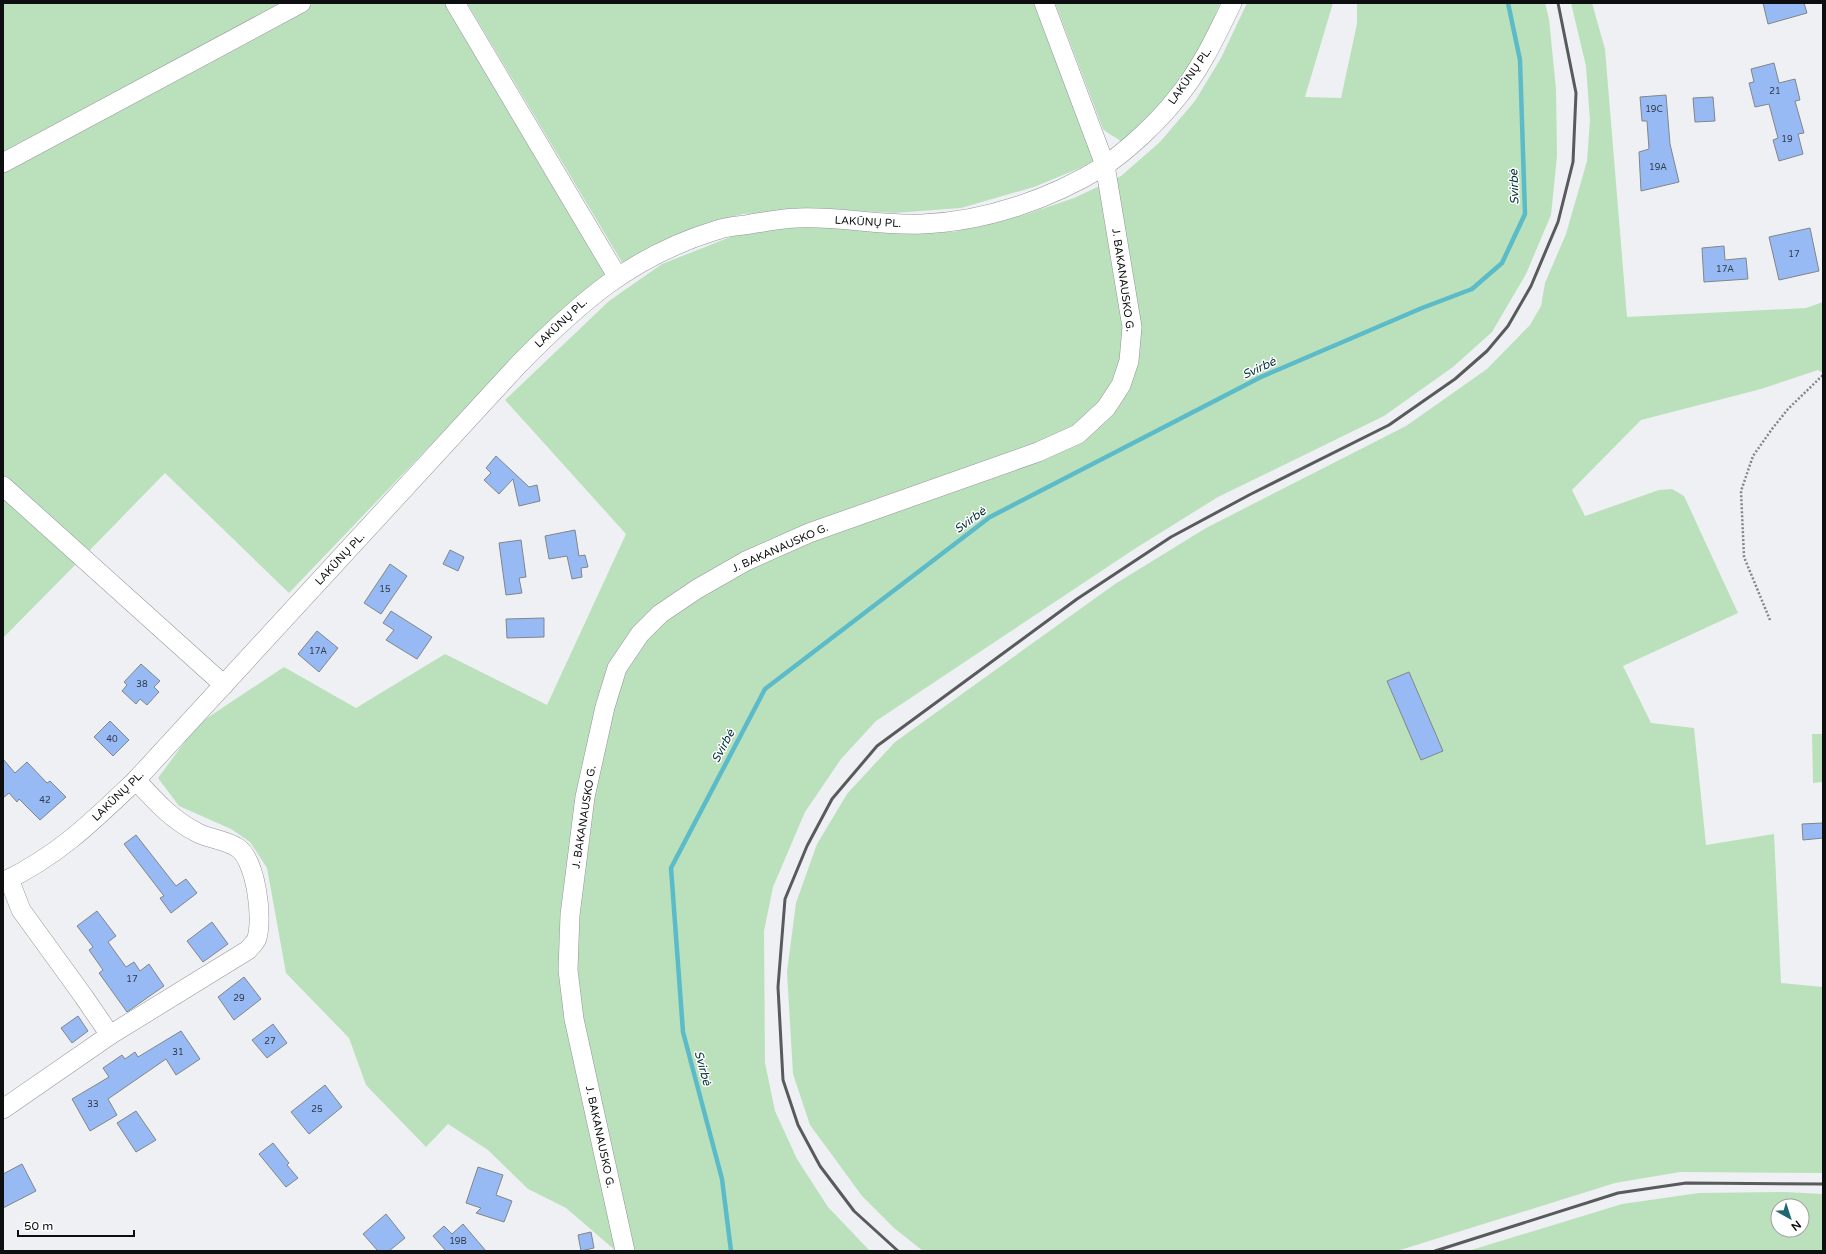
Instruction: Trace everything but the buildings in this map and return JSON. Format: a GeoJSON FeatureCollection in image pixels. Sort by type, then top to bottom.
{"type":"FeatureCollection","features":[{"type":"Feature","properties":{"kind":"street"},"geometry":{"type":"LineString","coordinates":[[3,163],[301,3]]}},
{"type":"Feature","properties":{"kind":"street"},"geometry":{"type":"LineString","coordinates":[[455,3],[617,276]]}},
{"type":"Feature","properties":{"kind":"street","name":"J. BAKANAUSKO G."},"geometry":{"type":"LineString","coordinates":[[625,1251],[574,1019],[568,970],[570,915],[585,797],[605,707],[617,668],[640,634],[660,614],[697,589],[746,561],[809,533],[1038,452],[1078,434],[1106,408],[1121,384],[1129,361],[1132,327],[1105,165],[1044,3]]}},
{"type":"Feature","properties":{"kind":"street","name":"LAKŪNŲ PL."},"geometry":{"type":"LineString","coordinates":[[6,880],[29,870],[57,851],[79,834],[136,780],[518,365],[562,321],[617,276],[661,252],[718,229],[798,218],[922,224],[970,218],[1019,206],[1066,186],[1105,165],[1147,129],[1176,99],[1213,43],[1232,3]]}},
{"type":"Feature","properties":{"kind":"street"},"geometry":{"type":"LineString","coordinates":[[3,486],[224,685]]}},
{"type":"Feature","properties":{"kind":"street"},"geometry":{"type":"LineString","coordinates":[[3,1108],[110,1035],[248,950],[256,940],[260,921],[257,894],[245,856],[238,848],[199,834],[179,822],[160,808],[136,780]]}},
{"type":"Feature","properties":{"kind":"street"},"geometry":{"type":"LineString","coordinates":[[6,880],[21,910],[110,1035]]}},
{"type":"Feature","properties":{"kind":"path"},"geometry":{"type":"LineString","coordinates":[[1770,620],[1744,557],[1741,491],[1753,456],[1772,429],[1788,408],[1823,375]]}},
{"type":"Feature","properties":{"kind":"green space"},"geometry":{"type":"Polygon","coordinates":[[[3,3],[283,3],[3,154],[3,3]]]}},
{"type":"Feature","properties":{"kind":"green space"},"geometry":{"type":"Polygon","coordinates":[[[314,3],[445,3],[609,273],[590,286],[465,409],[289,593],[165,473],[87,553],[3,476],[3,172],[314,3]]]}},
{"type":"Feature","properties":{"kind":"green space"},"geometry":{"type":"Polygon","coordinates":[[[467,3],[1037,3],[1094,160],[1080,168],[1034,187],[961,208],[895,213],[838,210],[743,214],[705,224],[657,244],[623,264],[467,3]]]}},
{"type":"Feature","properties":{"kind":"green space"},"geometry":{"type":"Polygon","coordinates":[[[1055,3],[1220,3],[1203,44],[1174,87],[1149,118],[1122,143],[1103,129],[1055,3]]]}},
{"type":"Feature","properties":{"kind":"green space"},"geometry":{"type":"Polygon","coordinates":[[[1247,3],[1333,3],[1305,97],[1341,98],[1357,24],[1357,3],[1545,3],[1549,19],[1556,89],[1557,156],[1551,215],[1526,274],[1492,332],[1453,367],[1384,416],[1218,497],[1136,548],[876,721],[841,759],[805,812],[773,887],[764,931],[765,1063],[775,1111],[797,1159],[828,1207],[870,1251],[616,1251],[566,1208],[528,1189],[488,1150],[448,1124],[426,1147],[366,1085],[349,1038],[286,973],[267,868],[250,842],[231,829],[179,806],[158,778],[198,724],[284,667],[356,708],[445,654],[547,705],[626,534],[505,400],[609,301],[662,264],[738,234],[809,226],[953,232],[1024,215],[1074,198],[1121,176],[1160,142],[1195,101],[1221,58],[1247,3]]]}},
{"type":"Feature","properties":{"kind":"green space"},"geometry":{"type":"Polygon","coordinates":[[[1571,3],[1592,3],[1605,49],[1627,317],[1806,308],[1823,302],[1823,373],[1818,370],[1761,389],[1641,420],[1572,490],[1585,516],[1659,490],[1672,489],[1684,496],[1738,613],[1623,666],[1651,723],[1694,728],[1706,845],[1774,834],[1781,983],[1823,987],[1823,1173],[1680,1172],[1615,1183],[1397,1251],[923,1251],[894,1228],[862,1196],[810,1125],[793,1074],[787,972],[796,903],[817,844],[847,794],[895,742],[1115,584],[1206,528],[1406,426],[1487,369],[1530,325],[1541,306],[1545,283],[1566,234],[1587,161],[1590,120],[1586,66],[1571,3]]]}},
{"type":"Feature","properties":{"kind":"green space"},"geometry":{"type":"Polygon","coordinates":[[[3,493],[79,561],[3,638],[3,493]]]}},
{"type":"Feature","properties":{"kind":"green space"},"geometry":{"type":"Polygon","coordinates":[[[1812,734],[1823,734],[1823,782],[1813,783],[1812,734]]]}},
{"type":"Feature","properties":{"kind":"green space"},"geometry":{"type":"Polygon","coordinates":[[[1785,1192],[1823,1194],[1823,1251],[1468,1251],[1622,1204],[1699,1193],[1785,1192]]]}},
{"type":"Feature","properties":{"kind":"waterway","name":"Svirbė"},"geometry":{"type":"LineString","coordinates":[[731,1251],[722,1179],[683,1032],[671,868],[765,689],[990,517],[1261,377],[1422,308],[1472,289],[1502,263],[1525,214],[1520,60],[1508,3]]}},
{"type":"Feature","properties":{"kind":"railway"},"geometry":{"type":"LineString","coordinates":[[898,1251],[854,1211],[820,1166],[798,1125],[783,1080],[778,987],[785,899],[807,846],[832,799],[877,746],[1077,599],[1171,537],[1251,494],[1389,425],[1455,379],[1487,351],[1508,326],[1531,286],[1558,222],[1573,162],[1576,93],[1558,3]]}},
{"type":"Feature","properties":{"kind":"railway"},"geometry":{"type":"LineString","coordinates":[[1435,1251],[1618,1193],[1686,1183],[1823,1184]]}}]}
